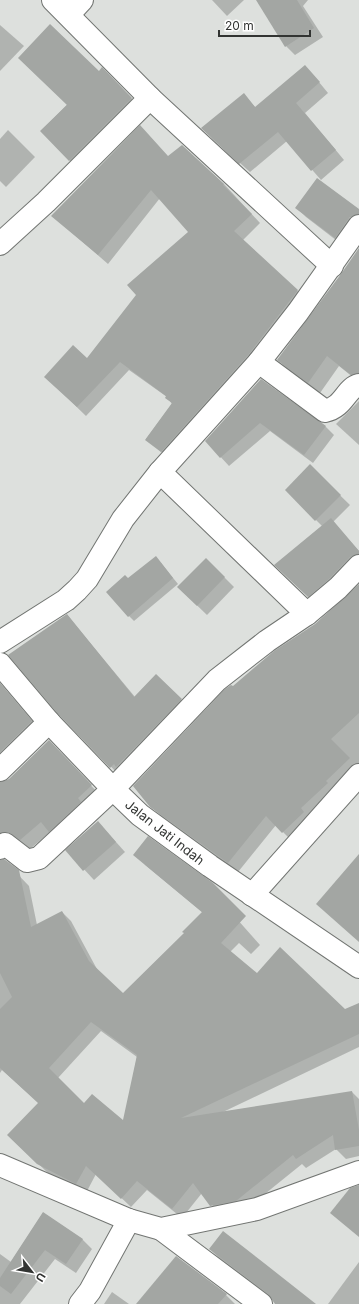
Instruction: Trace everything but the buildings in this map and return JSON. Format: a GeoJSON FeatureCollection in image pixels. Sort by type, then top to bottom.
{"type":"FeatureCollection","features":[{"type":"Feature","properties":{"kind":"street"},"geometry":{"type":"LineString","coordinates":[[68,5],[150,98],[332,266]]}},
{"type":"Feature","properties":{"kind":"street"},"geometry":{"type":"LineString","coordinates":[[0,244],[46,202],[150,98]]}},
{"type":"Feature","properties":{"kind":"street"},"geometry":{"type":"LineString","coordinates":[[0,642],[66,600],[78,590],[87,579],[123,519],[160,472],[259,362],[332,266],[359,226]]}},
{"type":"Feature","properties":{"kind":"street"},"geometry":{"type":"LineString","coordinates":[[259,362],[326,412],[336,408],[352,388],[359,385]]}},
{"type":"Feature","properties":{"kind":"street"},"geometry":{"type":"LineString","coordinates":[[160,472],[308,614]]}},
{"type":"Feature","properties":{"kind":"street"},"geometry":{"type":"LineString","coordinates":[[0,848],[5,844],[27,861],[39,858],[113,789],[217,680],[267,641],[308,614],[338,588],[359,566]]}},
{"type":"Feature","properties":{"kind":"street","name":"Jalan Jati Indah"},"geometry":{"type":"LineString","coordinates":[[0,664],[49,722],[140,815],[252,895],[359,968]]}},
{"type":"Feature","properties":{"kind":"street"},"geometry":{"type":"LineString","coordinates":[[0,770],[49,722]]}},
{"type":"Feature","properties":{"kind":"street"},"geometry":{"type":"LineString","coordinates":[[252,895],[359,774]]}},
{"type":"Feature","properties":{"kind":"street"},"geometry":{"type":"LineString","coordinates":[[0,1164],[129,1220],[161,1229],[261,1304]]}},
{"type":"Feature","properties":{"kind":"street"},"geometry":{"type":"LineString","coordinates":[[161,1229],[257,1209],[359,1172]]}},
{"type":"Feature","properties":{"kind":"street"},"geometry":{"type":"LineString","coordinates":[[80,1304],[90,1291],[129,1220]]}}]}
